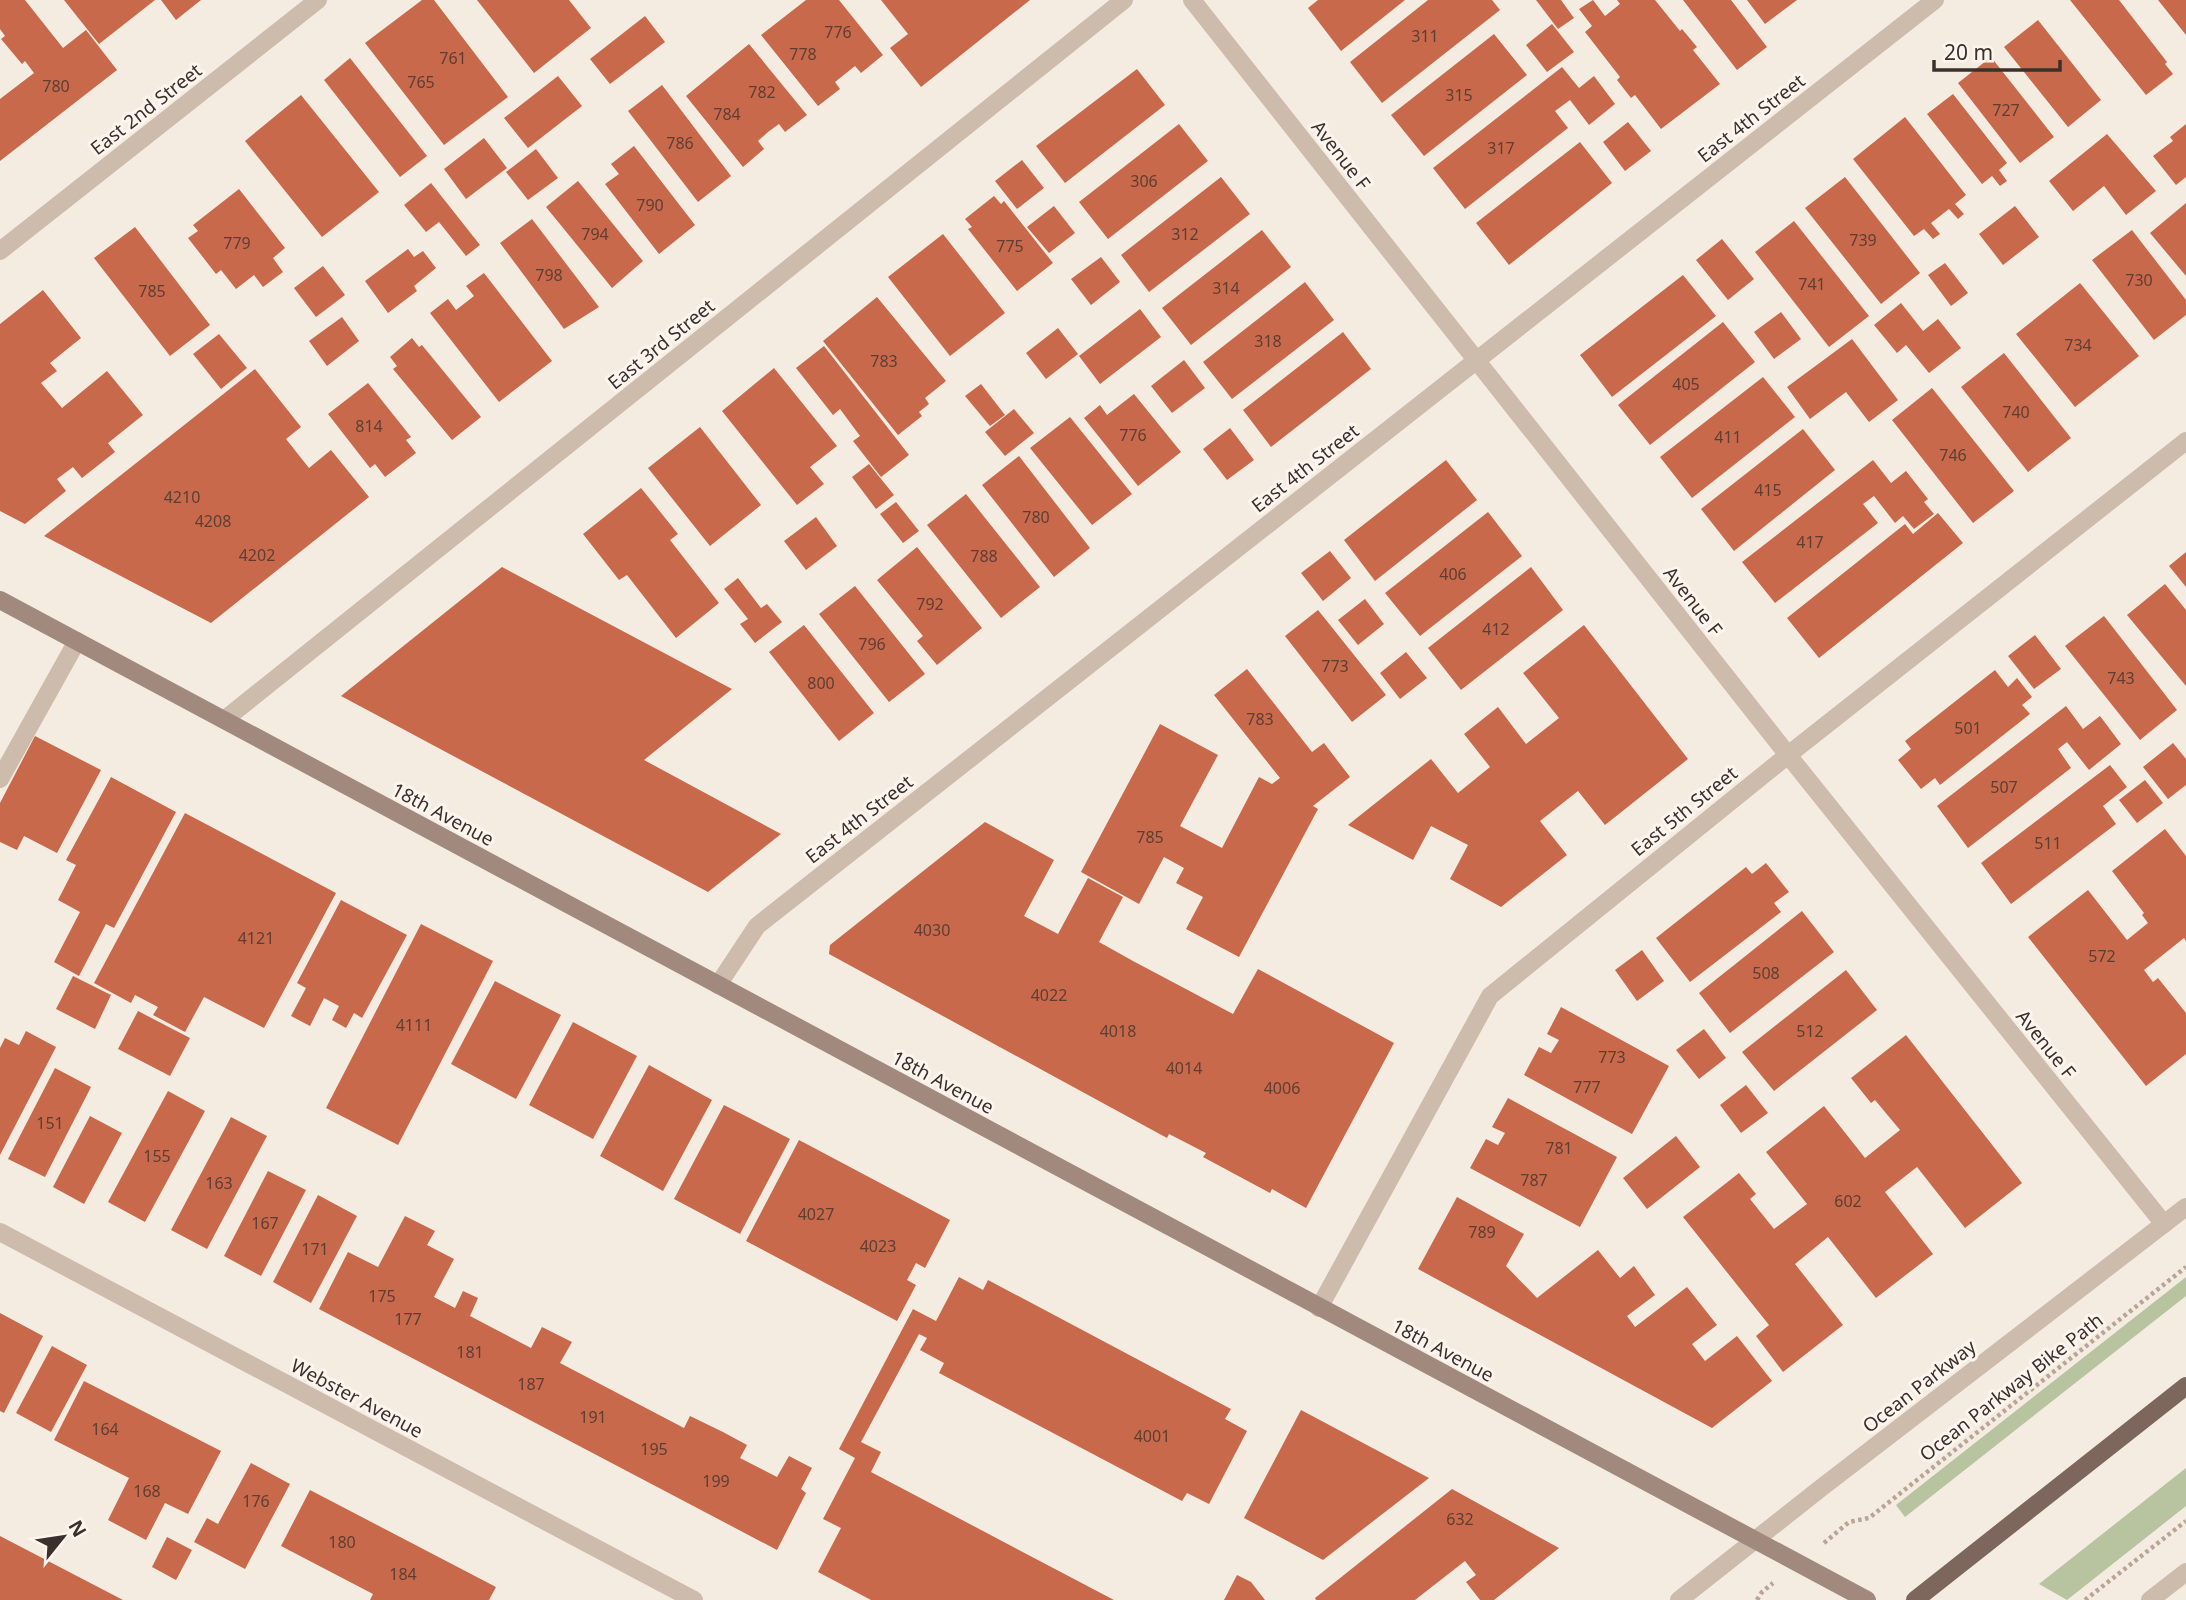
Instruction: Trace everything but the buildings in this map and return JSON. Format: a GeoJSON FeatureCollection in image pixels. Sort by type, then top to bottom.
{"type":"FeatureCollection","features":[{"type":"Feature","properties":{"kind":"main road"},"geometry":{"type":"LineString","coordinates":[[1916,1600],[2186,1387]]}},
{"type":"Feature","properties":{"kind":"street","name":"East 2nd Street"},"geometry":{"type":"LineString","coordinates":[[0,251],[318,0]]}},
{"type":"Feature","properties":{"kind":"street","name":"East 3rd Street"},"geometry":{"type":"LineString","coordinates":[[224,720],[1124,0]]}},
{"type":"Feature","properties":{"kind":"street","name":"Avenue F"},"geometry":{"type":"LineString","coordinates":[[1192,0],[1787,755],[2164,1224]]}},
{"type":"Feature","properties":{"kind":"street","name":"East 4th Street"},"geometry":{"type":"LineString","coordinates":[[718,985],[757,926],[1935,0]]}},
{"type":"Feature","properties":{"kind":"street","name":"East 5th Street"},"geometry":{"type":"LineString","coordinates":[[1319,1308],[1490,996],[1787,755],[2186,441]]}},
{"type":"Feature","properties":{"kind":"street","name":"18th Avenue"},"geometry":{"type":"LineString","coordinates":[[0,600],[1867,1600]]}},
{"type":"Feature","properties":{"kind":"street"},"geometry":{"type":"LineString","coordinates":[[0,779],[77,641]]}},
{"type":"Feature","properties":{"kind":"street","name":"Ocean Parkway"},"geometry":{"type":"LineString","coordinates":[[1679,1600],[2186,1207]]}},
{"type":"Feature","properties":{"kind":"street","name":"Webster Avenue"},"geometry":{"type":"LineString","coordinates":[[0,1232],[694,1600]]}},
{"type":"Feature","properties":{"kind":"street"},"geometry":{"type":"LineString","coordinates":[[2150,1600],[2186,1572]]}},
{"type":"Feature","properties":{"kind":"path","name":"Ocean Parkway Bike Path"},"geometry":{"type":"LineString","coordinates":[[1849,1522],[1868,1518],[2186,1267]]}},
{"type":"Feature","properties":{"kind":"path"},"geometry":{"type":"LineString","coordinates":[[2085,1600],[2186,1521]]}},
{"type":"Feature","properties":{"kind":"path"},"geometry":{"type":"LineString","coordinates":[[1757,1600],[1762,1591]]}},
{"type":"Feature","properties":{"kind":"green space"},"geometry":{"type":"Polygon","coordinates":[[[2186,1277],[2186,1296],[1905,1517],[1896,1505],[2186,1277]]]}},
{"type":"Feature","properties":{"kind":"green space"},"geometry":{"type":"Polygon","coordinates":[[[2186,1468],[2186,1506],[2067,1600],[2039,1584],[2186,1468]]]}}]}
